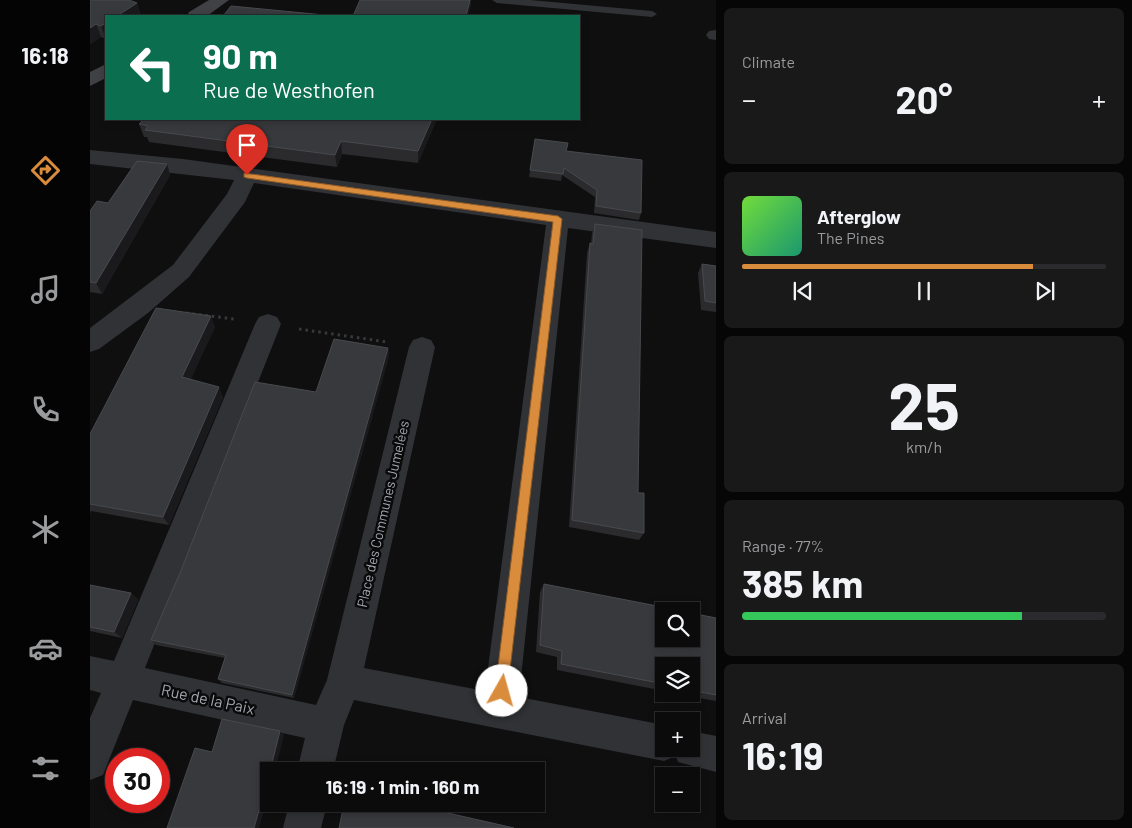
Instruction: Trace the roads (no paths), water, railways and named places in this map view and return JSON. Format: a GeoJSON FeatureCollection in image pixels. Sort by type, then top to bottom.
{"type":"FeatureCollection","features":[{"type":"Feature","properties":{"kind":"main road"},"geometry":{"type":"LineString","coordinates":[[196,15],[221,0]]}},
{"type":"Feature","properties":{"kind":"main road"},"geometry":{"type":"LineString","coordinates":[[90,80],[105,71]]}},
{"type":"Feature","properties":{"kind":"street"},"geometry":{"type":"LineString","coordinates":[[90,158],[247,175],[716,240]]}},
{"type":"Feature","properties":{"kind":"street"},"geometry":{"type":"LineString","coordinates":[[90,342],[139,306],[181,271],[237,197],[247,175]]}},
{"type":"Feature","properties":{"kind":"street"},"geometry":{"type":"LineString","coordinates":[[500,710],[558,219]]}},
{"type":"Feature","properties":{"kind":"street"},"geometry":{"type":"LineString","coordinates":[[90,762],[268,324]]}},
{"type":"Feature","properties":{"kind":"street","name":"Place des Communes Jumelées"},"geometry":{"type":"LineString","coordinates":[[317,762],[326,724],[344,681],[422,347]]}},
{"type":"Feature","properties":{"kind":"street","name":"Rue de la Paix"},"geometry":{"type":"LineString","coordinates":[[90,673],[326,724]]}},
{"type":"Feature","properties":{"kind":"street"},"geometry":{"type":"LineString","coordinates":[[344,681],[655,741]]}},
{"type":"Feature","properties":{"kind":"street"},"geometry":{"type":"LineString","coordinates":[[700,751],[716,754]]}},
{"type":"Feature","properties":{"kind":"street"},"geometry":{"type":"LineString","coordinates":[[302,828],[306,812]]}},
{"type":"Feature","properties":{"kind":"lane"},"geometry":{"type":"LineString","coordinates":[[497,0],[652,14]]}}]}
